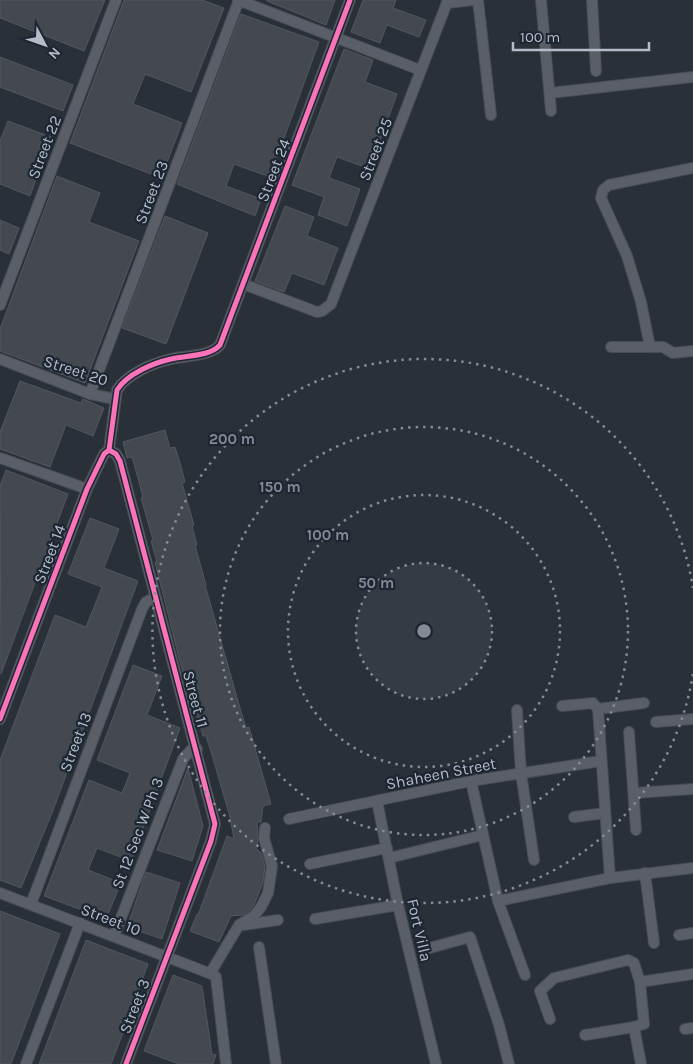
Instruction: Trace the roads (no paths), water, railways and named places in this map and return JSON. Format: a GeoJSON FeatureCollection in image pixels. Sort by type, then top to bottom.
{"type":"FeatureCollection","features":[{"type":"Feature","properties":{"kind":"street","name":"Street 22"},"geometry":{"type":"LineString","coordinates":[[0,306],[116,0]]}},
{"type":"Feature","properties":{"kind":"street"},"geometry":{"type":"LineString","coordinates":[[239,0],[420,70]]}},
{"type":"Feature","properties":{"kind":"street","name":"Street 23"},"geometry":{"type":"LineString","coordinates":[[90,394],[239,0]]}},
{"type":"Feature","properties":{"kind":"street","name":"Street 24"},"geometry":{"type":"LineString","coordinates":[[217,348],[220,345],[350,0]]}},
{"type":"Feature","properties":{"kind":"street"},"geometry":{"type":"LineString","coordinates":[[448,1],[474,0]]}},
{"type":"Feature","properties":{"kind":"street"},"geometry":{"type":"LineString","coordinates":[[478,0],[491,115]]}},
{"type":"Feature","properties":{"kind":"street"},"geometry":{"type":"LineString","coordinates":[[541,0],[551,111]]}},
{"type":"Feature","properties":{"kind":"street"},"geometry":{"type":"LineString","coordinates":[[592,0],[596,71]]}},
{"type":"Feature","properties":{"kind":"street","name":"Street 25"},"geometry":{"type":"LineString","coordinates":[[243,284],[317,312],[328,307],[334,297],[448,1]]}},
{"type":"Feature","properties":{"kind":"street"},"geometry":{"type":"LineString","coordinates":[[550,93],[693,77]]}},
{"type":"Feature","properties":{"kind":"street"},"geometry":{"type":"LineString","coordinates":[[650,347],[641,302],[627,256],[601,198],[603,190],[609,185],[693,168]]}},
{"type":"Feature","properties":{"kind":"street"},"geometry":{"type":"LineString","coordinates":[[611,347],[663,347],[673,353],[693,351]]}},
{"type":"Feature","properties":{"kind":"street","name":"Street 20"},"geometry":{"type":"LineString","coordinates":[[0,359],[90,394],[115,399],[117,390],[121,385],[148,367],[169,359],[210,352],[217,348]]}},
{"type":"Feature","properties":{"kind":"street","name":"Street 14"},"geometry":{"type":"LineString","coordinates":[[0,719],[87,489],[104,454],[110,450],[115,399]]}},
{"type":"Feature","properties":{"kind":"street","name":"Street 11"},"geometry":{"type":"LineString","coordinates":[[110,450],[116,454],[120,462],[197,749],[215,824],[211,841],[167,956]]}},
{"type":"Feature","properties":{"kind":"street"},"geometry":{"type":"LineString","coordinates":[[0,458],[87,489]]}},
{"type":"Feature","properties":{"kind":"street","name":"Street 13"},"geometry":{"type":"LineString","coordinates":[[30,904],[142,609],[146,602],[156,597]]}},
{"type":"Feature","properties":{"kind":"street"},"geometry":{"type":"LineString","coordinates":[[562,706],[593,703],[598,709],[610,878]]}},
{"type":"Feature","properties":{"kind":"street"},"geometry":{"type":"LineString","coordinates":[[598,709],[644,703]]}},
{"type":"Feature","properties":{"kind":"street"},"geometry":{"type":"LineString","coordinates":[[517,710],[521,773],[534,860]]}},
{"type":"Feature","properties":{"kind":"street"},"geometry":{"type":"LineString","coordinates":[[656,722],[693,719]]}},
{"type":"Feature","properties":{"kind":"street"},"geometry":{"type":"LineString","coordinates":[[629,732],[635,792],[636,830]]}},
{"type":"Feature","properties":{"kind":"street","name":"St 12 Sec W Ph 3"},"geometry":{"type":"LineString","coordinates":[[114,936],[183,758],[191,750],[197,749]]}},
{"type":"Feature","properties":{"kind":"street","name":"Shaheen Street"},"geometry":{"type":"LineString","coordinates":[[289,819],[471,782],[601,761]]}},
{"type":"Feature","properties":{"kind":"street"},"geometry":{"type":"LineString","coordinates":[[471,782],[498,901],[525,975]]}},
{"type":"Feature","properties":{"kind":"street"},"geometry":{"type":"LineString","coordinates":[[635,792],[693,789]]}},
{"type":"Feature","properties":{"kind":"street","name":"Fort Villa"},"geometry":{"type":"LineString","coordinates":[[377,802],[398,905],[436,1064]]}},
{"type":"Feature","properties":{"kind":"street"},"geometry":{"type":"LineString","coordinates":[[574,818],[604,813]]}},
{"type":"Feature","properties":{"kind":"street"},"geometry":{"type":"LineString","coordinates":[[226,1064],[216,977],[211,972],[239,925],[254,916],[268,893],[272,866],[264,838],[265,828]]}},
{"type":"Feature","properties":{"kind":"street"},"geometry":{"type":"LineString","coordinates":[[310,864],[388,853],[483,835]]}},
{"type":"Feature","properties":{"kind":"street"},"geometry":{"type":"LineString","coordinates":[[498,901],[610,878],[693,868]]}},
{"type":"Feature","properties":{"kind":"street"},"geometry":{"type":"LineString","coordinates":[[645,873],[654,943]]}},
{"type":"Feature","properties":{"kind":"street","name":"Street 10"},"geometry":{"type":"LineString","coordinates":[[0,893],[211,972]]}},
{"type":"Feature","properties":{"kind":"street"},"geometry":{"type":"LineString","coordinates":[[315,919],[398,905]]}},
{"type":"Feature","properties":{"kind":"street"},"geometry":{"type":"LineString","coordinates":[[239,925],[278,920]]}},
{"type":"Feature","properties":{"kind":"street"},"geometry":{"type":"LineString","coordinates":[[26,1064],[80,923]]}},
{"type":"Feature","properties":{"kind":"street"},"geometry":{"type":"LineString","coordinates":[[679,935],[693,933]]}},
{"type":"Feature","properties":{"kind":"street"},"geometry":{"type":"LineString","coordinates":[[426,949],[470,937],[499,1025],[509,1064]]}},
{"type":"Feature","properties":{"kind":"street"},"geometry":{"type":"LineString","coordinates":[[259,946],[276,1064]]}},
{"type":"Feature","properties":{"kind":"street","name":"Street 3"},"geometry":{"type":"LineString","coordinates":[[126,1064],[167,956]]}},
{"type":"Feature","properties":{"kind":"street"},"geometry":{"type":"LineString","coordinates":[[550,1019],[540,991],[554,978],[628,960],[634,962],[640,982],[644,1024],[585,1035]]}},
{"type":"Feature","properties":{"kind":"street"},"geometry":{"type":"LineString","coordinates":[[640,982],[693,974]]}},
{"type":"Feature","properties":{"kind":"street"},"geometry":{"type":"LineString","coordinates":[[634,1027],[641,1064]]}}]}
